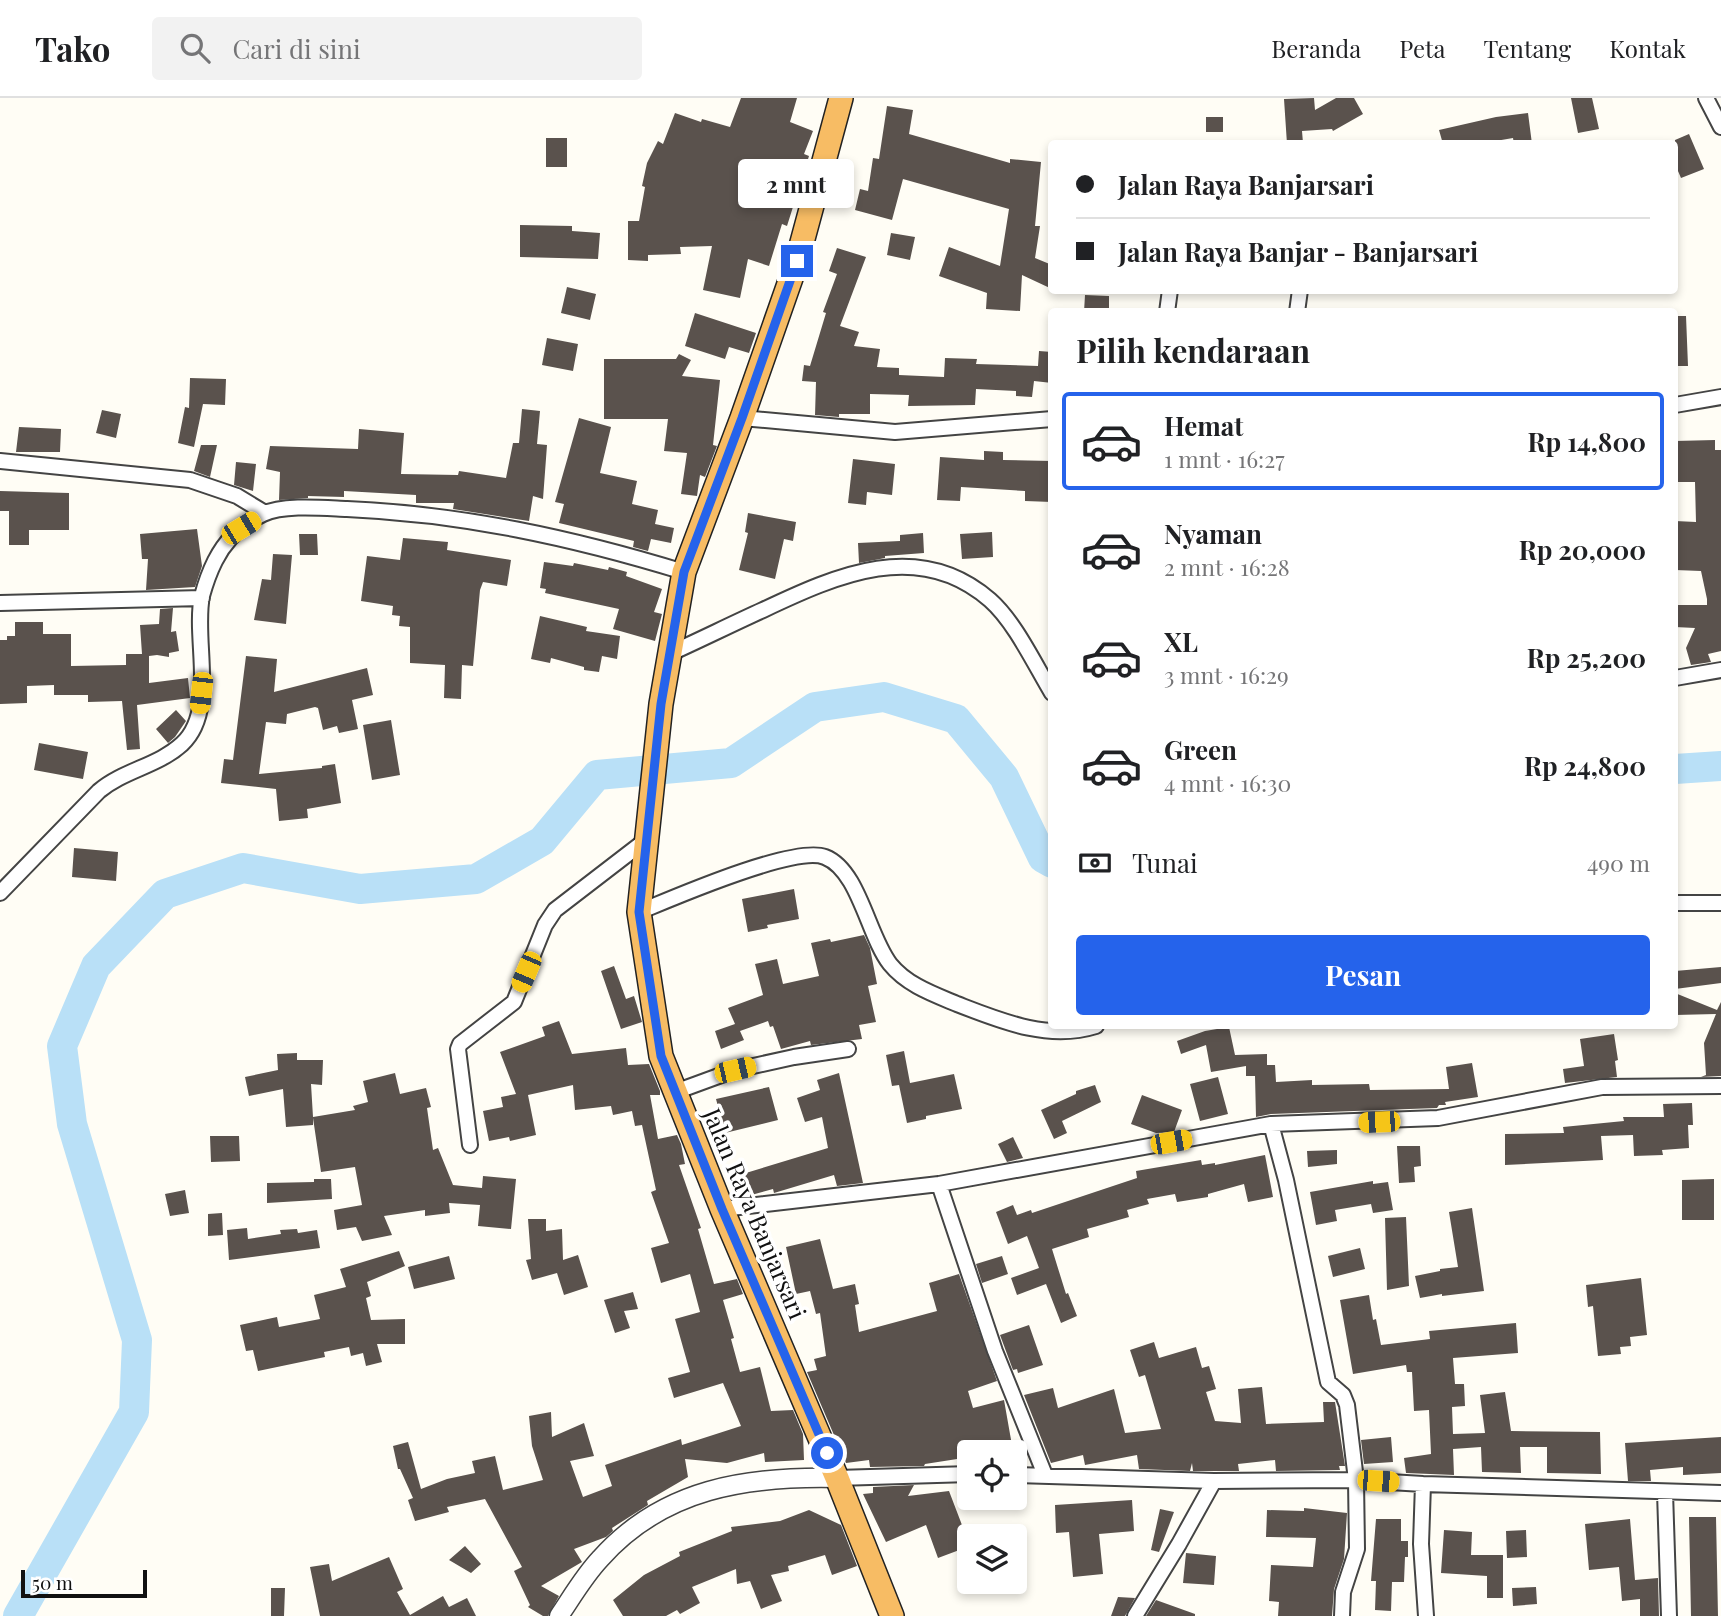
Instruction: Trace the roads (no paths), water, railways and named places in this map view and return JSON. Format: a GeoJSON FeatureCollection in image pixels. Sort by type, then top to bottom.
{"type":"FeatureCollection","features":[{"type":"Feature","properties":{"kind":"highway","name":"Jalan Raya Banjarsari"},"geometry":{"type":"LineString","coordinates":[[841,98],[797,261],[684,572],[661,704],[639,912],[661,1056],[892,1616]]}},
{"type":"Feature","properties":{"kind":"street"},"geometry":{"type":"LineString","coordinates":[[1706,98],[1721,127]]}},
{"type":"Feature","properties":{"kind":"street"},"geometry":{"type":"LineString","coordinates":[[1678,404],[1721,397]]}},
{"type":"Feature","properties":{"kind":"street"},"geometry":{"type":"LineString","coordinates":[[742,418],[895,432],[1048,419]]}},
{"type":"Feature","properties":{"kind":"street"},"geometry":{"type":"LineString","coordinates":[[0,461],[190,480],[237,496],[265,513]]}},
{"type":"Feature","properties":{"kind":"street"},"geometry":{"type":"LineString","coordinates":[[0,893],[99,791],[113,780],[160,759],[180,746],[192,733],[198,717],[201,693],[202,598],[213,564],[225,544],[241,528],[265,513],[317,508],[382,511],[471,521],[581,542],[684,572]]}},
{"type":"Feature","properties":{"kind":"street"},"geometry":{"type":"LineString","coordinates":[[671,653],[813,586],[871,569],[902,566],[931,569],[963,581],[992,601],[1013,629],[1048,686]]}},
{"type":"Feature","properties":{"kind":"street"},"geometry":{"type":"LineString","coordinates":[[0,603],[202,598]]}},
{"type":"Feature","properties":{"kind":"street"},"geometry":{"type":"LineString","coordinates":[[1678,677],[1721,670]]}},
{"type":"Feature","properties":{"kind":"street"},"geometry":{"type":"LineString","coordinates":[[470,1145],[458,1049],[460,1044],[514,1002],[545,925],[555,910],[646,840]]}},
{"type":"Feature","properties":{"kind":"street"},"geometry":{"type":"LineString","coordinates":[[639,912],[728,876],[811,855],[826,857],[841,868],[880,949],[891,966],[907,981],[1007,1023],[1031,1029],[1074,1029]]}},
{"type":"Feature","properties":{"kind":"street"},"geometry":{"type":"LineString","coordinates":[[1678,903],[1721,903]]}},
{"type":"Feature","properties":{"kind":"street"},"geometry":{"type":"LineString","coordinates":[[675,1091],[735,1070],[848,1049]]}},
{"type":"Feature","properties":{"kind":"street"},"geometry":{"type":"LineString","coordinates":[[722,1209],[939,1184],[1271,1124],[1438,1118],[1602,1087],[1721,1086]]}},
{"type":"Feature","properties":{"kind":"street"},"geometry":{"type":"LineString","coordinates":[[1271,1124],[1289,1193],[1328,1382],[1343,1395],[1347,1405],[1356,1480],[1357,1556],[1343,1592],[1342,1616]]}},
{"type":"Feature","properties":{"kind":"street"},"geometry":{"type":"LineString","coordinates":[[939,1184],[995,1351],[1045,1475]]}},
{"type":"Feature","properties":{"kind":"street"},"geometry":{"type":"LineString","coordinates":[[559,1616],[598,1560],[618,1540],[666,1507],[709,1489],[747,1482],[806,1477],[957,1474]]}},
{"type":"Feature","properties":{"kind":"street"},"geometry":{"type":"LineString","coordinates":[[1027,1475],[1214,1481],[1356,1480],[1721,1493]]}},
{"type":"Feature","properties":{"kind":"street"},"geometry":{"type":"LineString","coordinates":[[1135,1616],[1180,1544],[1214,1481]]}},
{"type":"Feature","properties":{"kind":"street"},"geometry":{"type":"LineString","coordinates":[[1423,1484],[1421,1544],[1426,1616]]}},
{"type":"Feature","properties":{"kind":"street"},"geometry":{"type":"LineString","coordinates":[[1665,1492],[1670,1616]]}},
{"type":"Feature","properties":{"kind":"waterway"},"geometry":{"type":"LineString","coordinates":[[18,1616],[134,1412],[137,1340],[72,1124],[62,1046],[96,966],[165,894],[243,868],[360,889],[476,879],[542,841],[597,775],[731,763],[815,707],[884,697],[956,719],[1004,777],[1043,858],[1048,861]]}},
{"type":"Feature","properties":{"kind":"waterway"},"geometry":{"type":"LineString","coordinates":[[1678,769],[1721,766]]}}]}
